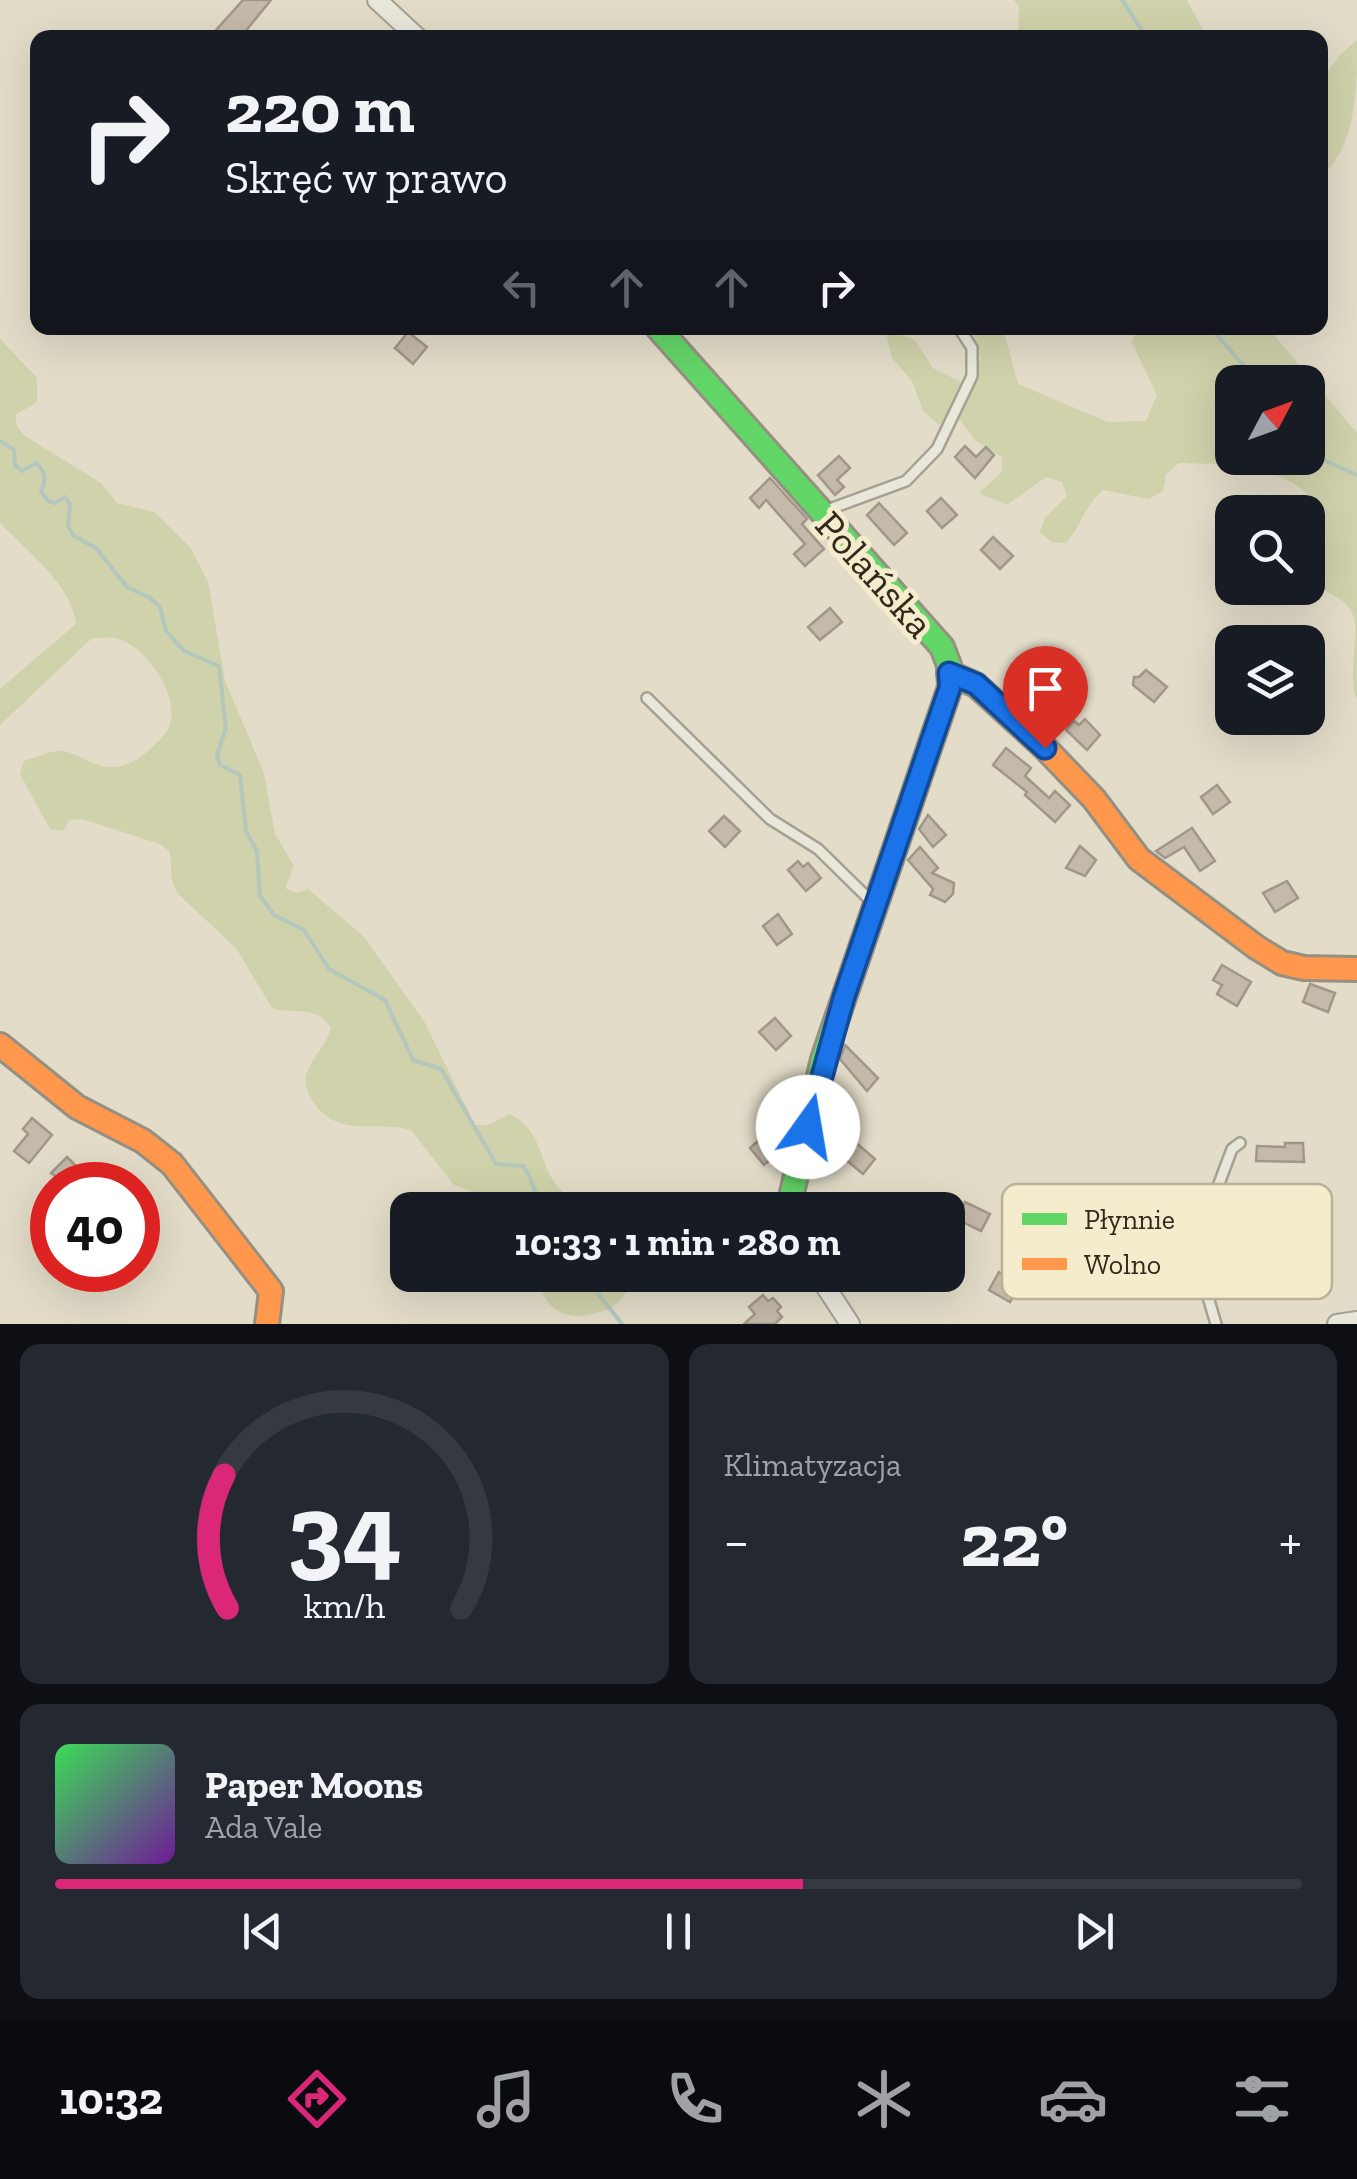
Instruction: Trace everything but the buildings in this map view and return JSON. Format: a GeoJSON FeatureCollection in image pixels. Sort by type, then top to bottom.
{"type":"FeatureCollection","features":[{"type":"Feature","properties":{"kind":"street"},"geometry":{"type":"LineString","coordinates":[[377,0],[409,30]]}},
{"type":"Feature","properties":{"kind":"street","name":"Polańska"},"geometry":{"type":"LineString","coordinates":[[664,335],[942,648],[949,673],[950,687],[824,1059],[792,1192]]}},
{"type":"Feature","properties":{"kind":"street"},"geometry":{"type":"LineString","coordinates":[[949,673],[976,684],[1045,748],[1094,798],[1139,859],[1256,947],[1293,965],[1357,970]]}},
{"type":"Feature","properties":{"kind":"street"},"geometry":{"type":"LineString","coordinates":[[0,1045],[77,1107],[143,1140],[172,1164],[271,1291],[267,1324]]}},
{"type":"Feature","properties":{"kind":"street"},"geometry":{"type":"LineString","coordinates":[[829,1292],[850,1324]]}},
{"type":"Feature","properties":{"kind":"street"},"geometry":{"type":"LineString","coordinates":[[1337,1324],[1357,1320]]}},
{"type":"Feature","properties":{"kind":"lane"},"geometry":{"type":"LineString","coordinates":[[820,512],[906,481],[936,450],[972,376],[972,348],[964,335]]}},
{"type":"Feature","properties":{"kind":"lane"},"geometry":{"type":"LineString","coordinates":[[647,698],[770,819],[818,849],[874,904]]}},
{"type":"Feature","properties":{"kind":"lane"},"geometry":{"type":"LineString","coordinates":[[1220,1184],[1232,1149],[1240,1144]]}},
{"type":"Feature","properties":{"kind":"lane"},"geometry":{"type":"LineString","coordinates":[[1209,1299],[1216,1324]]}},
{"type":"Feature","properties":{"kind":"green space"},"geometry":{"type":"Polygon","coordinates":[[[1014,0],[1187,0],[1203,30],[1018,30],[1019,6],[1014,0]]]}},
{"type":"Feature","properties":{"kind":"green space"},"geometry":{"type":"Polygon","coordinates":[[[1357,40],[1352,116],[1341,149],[1328,170],[1328,71],[1357,40]]]}},
{"type":"Feature","properties":{"kind":"green space"},"geometry":{"type":"Polygon","coordinates":[[[886,335],[915,340],[933,368],[961,382],[981,358],[973,335],[1005,335],[1018,384],[1108,422],[1146,421],[1157,395],[1132,343],[1134,335],[1274,335],[1299,365],[1215,365],[1215,464],[1179,463],[1166,475],[1163,491],[1149,499],[1103,490],[1066,543],[1051,542],[1040,532],[1045,518],[1067,496],[1062,482],[1046,477],[1007,505],[979,493],[1002,472],[1002,457],[976,441],[960,420],[939,425],[923,411],[912,381],[892,358],[886,335]]]}},
{"type":"Feature","properties":{"kind":"green space"},"geometry":{"type":"Polygon","coordinates":[[[0,339],[37,378],[37,402],[15,415],[17,427],[25,436],[101,483],[117,503],[154,512],[190,547],[208,582],[225,681],[264,773],[275,834],[294,866],[285,888],[296,893],[308,889],[364,937],[424,1021],[475,1125],[489,1125],[510,1114],[522,1122],[564,1192],[473,1192],[454,1185],[411,1130],[349,1125],[326,1116],[312,1100],[306,1081],[310,1065],[331,1028],[312,1013],[272,1008],[236,948],[177,893],[170,852],[160,844],[82,819],[69,820],[63,831],[50,829],[20,774],[24,761],[61,751],[103,766],[122,766],[144,755],[162,738],[168,729],[171,704],[160,677],[142,654],[122,640],[99,638],[91,639],[0,725],[0,689],[76,624],[73,610],[57,582],[0,523],[0,339]]]}},
{"type":"Feature","properties":{"kind":"green space"},"geometry":{"type":"Polygon","coordinates":[[[1325,395],[1357,433],[1357,700],[1353,682],[1353,613],[1325,590],[1325,495],[1307,495],[1275,475],[1325,475],[1325,395]]]}},
{"type":"Feature","properties":{"kind":"green space"},"geometry":{"type":"Polygon","coordinates":[[[542,1292],[626,1292],[611,1308],[584,1316],[563,1313],[542,1292]]]}},
{"type":"Feature","properties":{"kind":"waterway"},"geometry":{"type":"LineString","coordinates":[[1122,0],[1142,30]]}},
{"type":"Feature","properties":{"kind":"waterway"},"geometry":{"type":"LineString","coordinates":[[1217,335],[1243,365]]}},
{"type":"Feature","properties":{"kind":"waterway"},"geometry":{"type":"LineString","coordinates":[[0,441],[14,450],[15,465],[22,471],[36,463],[39,466],[44,480],[41,491],[48,501],[55,503],[65,497],[70,504],[68,526],[74,536],[96,548],[127,587],[160,607],[166,631],[184,651],[219,666],[226,728],[217,755],[220,765],[240,775],[246,831],[257,851],[260,896],[274,915],[304,930],[329,969],[385,1000],[413,1060],[441,1069],[496,1164],[523,1166],[535,1192]]}},
{"type":"Feature","properties":{"kind":"waterway"},"geometry":{"type":"LineString","coordinates":[[1325,461],[1357,475]]}},
{"type":"Feature","properties":{"kind":"waterway"},"geometry":{"type":"LineString","coordinates":[[597,1292],[622,1324]]}},
{"type":"Feature","properties":{"kind":"traffic: fast"},"geometry":{"type":"LineString","coordinates":[[664,335],[942,647],[949,665],[950,687],[823,1059],[792,1192]]}},
{"type":"Feature","properties":{"kind":"traffic: slow"},"geometry":{"type":"LineString","coordinates":[[949,673],[976,685],[1045,748],[1094,799],[1139,859],[1256,947],[1282,963],[1304,968],[1357,969]]}},
{"type":"Feature","properties":{"kind":"traffic: slow"},"geometry":{"type":"LineString","coordinates":[[0,1045],[77,1107],[143,1141],[172,1164],[271,1291],[267,1324]]}},
{"type":"Feature","properties":{"kind":"route"},"geometry":{"type":"LineString","coordinates":[[808,1127],[824,1059],[874,904],[950,687],[949,673],[976,684],[1045,748]]}}]}
